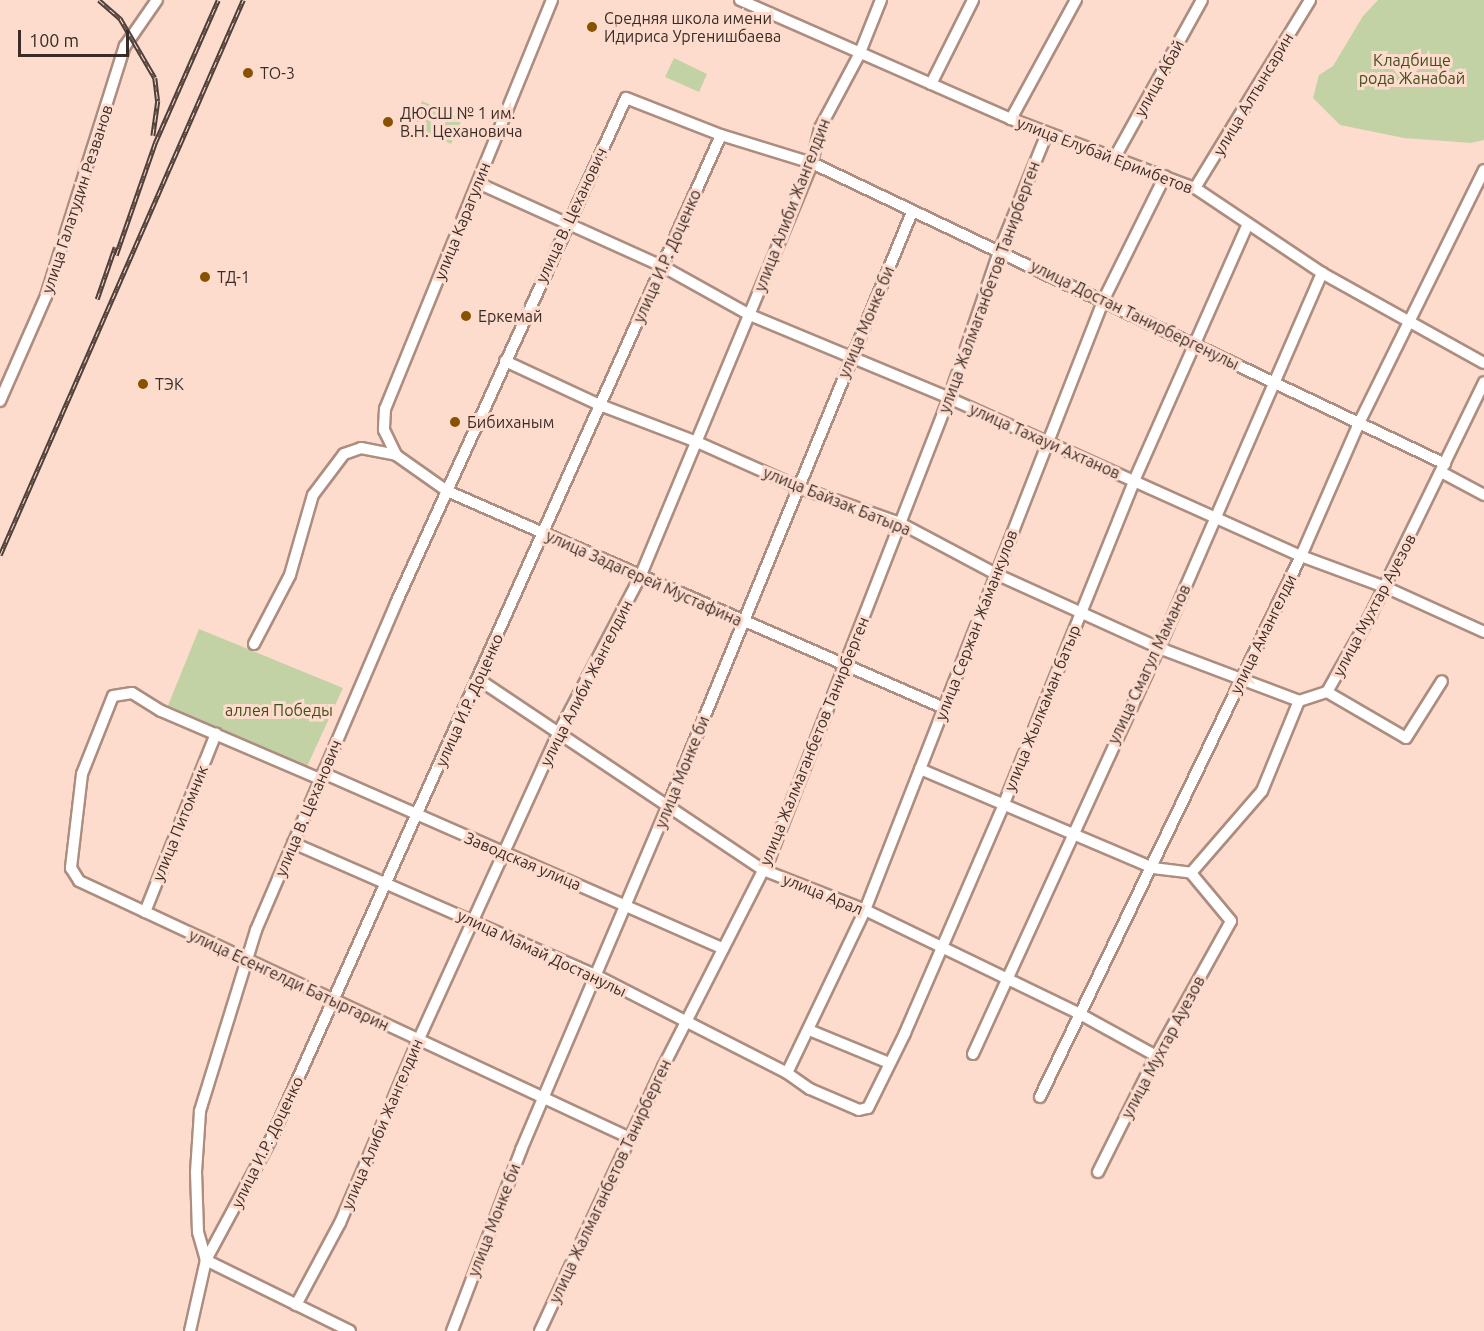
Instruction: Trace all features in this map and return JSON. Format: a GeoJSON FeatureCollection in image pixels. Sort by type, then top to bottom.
{"type":"FeatureCollection","features":[{"type":"Feature","properties":{"kind":"street","name":"улица Галатудин Резванов"},"geometry":{"type":"LineString","coordinates":[[0,401],[46,296],[125,46],[157,0]]}},
{"type":"Feature","properties":{"kind":"street","name":"улица Карагулин"},"geometry":{"type":"LineString","coordinates":[[396,455],[384,430],[385,409],[552,0]]}},
{"type":"Feature","properties":{"kind":"street","name":"улица Елубай Еримбетов"},"geometry":{"type":"LineString","coordinates":[[740,0],[859,55],[1011,119],[1195,188],[1322,273],[1484,363]]}},
{"type":"Feature","properties":{"kind":"street","name":"улица Алиби Жангелдин"},"geometry":{"type":"LineString","coordinates":[[296,1305],[340,1223],[418,1041],[559,732],[640,577],[812,163],[820,128],[859,55],[881,0]]}},
{"type":"Feature","properties":{"kind":"street"},"geometry":{"type":"LineString","coordinates":[[931,84],[973,0]]}},
{"type":"Feature","properties":{"kind":"street"},"geometry":{"type":"LineString","coordinates":[[1011,119],[1076,0]]}},
{"type":"Feature","properties":{"kind":"street","name":"улица Абай"},"geometry":{"type":"LineString","coordinates":[[1115,157],[1202,0]]}},
{"type":"Feature","properties":{"kind":"street","name":"улица Алтынсарин"},"geometry":{"type":"LineString","coordinates":[[1195,188],[1310,0]]}},
{"type":"Feature","properties":{"kind":"street","name":"улица Достан Танирбергенулы"},"geometry":{"type":"LineString","coordinates":[[626,98],[721,135],[812,163],[912,212],[1000,249],[1359,423],[1443,468],[1484,495]]}},
{"type":"Feature","properties":{"kind":"street","name":"улица В. Цеханович"},"geometry":{"type":"LineString","coordinates":[[206,1260],[198,1222],[200,1111],[246,960],[293,843],[447,490],[566,224],[626,98]]}},
{"type":"Feature","properties":{"kind":"street","name":"улица Жалмаганбетов Танирберген"},"geometry":{"type":"LineString","coordinates":[[540,1331],[686,1022],[763,870],[949,398],[1000,249],[1047,133]]}},
{"type":"Feature","properties":{"kind":"street","name":"улица И.Р. Доценко"},"geometry":{"type":"LineString","coordinates":[[206,1260],[270,1141],[721,135]]}},
{"type":"Feature","properties":{"kind":"street","name":"улица Амангелди"},"geometry":{"type":"LineString","coordinates":[[1040,1097],[1153,868],[1242,676],[1301,556],[1359,423],[1412,321],[1484,171]]}},
{"type":"Feature","properties":{"kind":"street","name":"улица Сержан Жаманкулов"},"geometry":{"type":"LineString","coordinates":[[787,1073],[865,910],[1104,299],[1165,176]]}},
{"type":"Feature","properties":{"kind":"street","name":"улица Тахауи Ахтанов"},"geometry":{"type":"LineString","coordinates":[[478,183],[662,266],[750,315],[949,398],[1301,556],[1385,587],[1484,632]]}},
{"type":"Feature","properties":{"kind":"street","name":"улица Монке би"},"geometry":{"type":"LineString","coordinates":[[452,1331],[521,1150],[597,976],[912,212]]}},
{"type":"Feature","properties":{"kind":"street","name":"улица Жылкаман батыр"},"geometry":{"type":"LineString","coordinates":[[787,1073],[810,1089],[859,1110],[868,1108],[1003,806],[1134,481],[1248,224]]}},
{"type":"Feature","properties":{"kind":"street","name":"улица Смагул Маманов"},"geometry":{"type":"LineString","coordinates":[[973,1054],[1005,978],[1159,648],[1272,382],[1322,273]]}},
{"type":"Feature","properties":{"kind":"street","name":"улица Байзак Батыра"},"geometry":{"type":"LineString","coordinates":[[505,361],[600,405],[697,442],[798,487],[900,524],[996,574],[1081,609],[1159,648],[1242,676],[1299,701]]}},
{"type":"Feature","properties":{"kind":"street","name":"улица Мухтар Ауезов"},"geometry":{"type":"LineString","coordinates":[[1299,701],[1327,692],[1385,587],[1484,382]]}},
{"type":"Feature","properties":{"kind":"street"},"geometry":{"type":"LineString","coordinates":[[254,644],[290,575],[313,495],[344,454],[361,448],[396,455]]}},
{"type":"Feature","properties":{"kind":"street","name":"улица Задагерей Мустафина"},"geometry":{"type":"LineString","coordinates":[[396,455],[447,490],[844,668],[944,708]]}},
{"type":"Feature","properties":{"kind":"street","name":"улица Арал"},"geometry":{"type":"LineString","coordinates":[[478,679],[559,732],[667,808],[763,870],[865,910],[1080,1014],[1156,1056]]}},
{"type":"Feature","properties":{"kind":"street"},"geometry":{"type":"LineString","coordinates":[[1327,692],[1406,738],[1442,681]]}},
{"type":"Feature","properties":{"kind":"street","name":"Заводская улица"},"geometry":{"type":"LineString","coordinates":[[79,881],[71,868],[82,774],[113,696],[132,693],[161,711],[417,814],[503,854],[627,904],[723,949]]}},
{"type":"Feature","properties":{"kind":"street"},"geometry":{"type":"LineString","coordinates":[[920,769],[1153,868],[1191,873],[1262,791],[1299,701]]}},
{"type":"Feature","properties":{"kind":"street","name":"улица Питомник"},"geometry":{"type":"LineString","coordinates":[[145,912],[216,734]]}},
{"type":"Feature","properties":{"kind":"street","name":"улица Мамай Достанулы"},"geometry":{"type":"LineString","coordinates":[[293,843],[597,976],[787,1073]]}},
{"type":"Feature","properties":{"kind":"street","name":"улица Мухтар Ауезов"},"geometry":{"type":"LineString","coordinates":[[1098,1172],[1156,1056],[1231,921],[1191,873]]}},
{"type":"Feature","properties":{"kind":"street","name":"улица Есенгелди Батыргарин"},"geometry":{"type":"LineString","coordinates":[[79,881],[333,1002],[630,1138]]}},
{"type":"Feature","properties":{"kind":"street"},"geometry":{"type":"LineString","coordinates":[[809,1030],[889,1063]]}},
{"type":"Feature","properties":{"kind":"street"},"geometry":{"type":"LineString","coordinates":[[190,1331],[206,1260],[350,1331]]}},
{"type":"Feature","properties":{"kind":"green space","name":"Кладбище рода Жанабай"},"geometry":{"type":"Polygon","coordinates":[[[1378,0],[1484,0],[1484,140],[1471,143],[1404,138],[1340,125],[1313,98],[1319,75],[1333,66],[1363,16],[1378,0]]]}},
{"type":"Feature","properties":{"kind":"green space"},"geometry":{"type":"Polygon","coordinates":[[[674,58],[707,74],[699,92],[665,77],[674,58]]]}},
{"type":"Feature","properties":{"kind":"green space"},"geometry":{"type":"Polygon","coordinates":[[[422,101],[462,119],[451,144],[412,126],[422,101]]]}},
{"type":"Feature","properties":{"kind":"green space","name":"аллея Победы"},"geometry":{"type":"Polygon","coordinates":[[[199,629],[343,688],[305,771],[167,708],[199,629]]]}},
{"type":"Feature","properties":{"kind":"railway"},"geometry":{"type":"LineString","coordinates":[[99,0],[120,18],[155,78],[158,101],[153,136]]}},
{"type":"Feature","properties":{"kind":"railway"},"geometry":{"type":"LineString","coordinates":[[116,255],[155,143],[218,0]]}},
{"type":"Feature","properties":{"kind":"railway"},"geometry":{"type":"LineString","coordinates":[[0,555],[243,0]]}},
{"type":"Feature","properties":{"kind":"railway"},"geometry":{"type":"LineString","coordinates":[[97,299],[115,247]]}},
{"type":"Feature","properties":{"kind":"place","name":"Средняя школа имени Идириса Ургенишбаева"},"geometry":{"type":"Point","coordinates":[592,27]}},
{"type":"Feature","properties":{"kind":"place","name":"ТО-3"},"geometry":{"type":"Point","coordinates":[248,73]}},
{"type":"Feature","properties":{"kind":"place","name":"ДЮСШ № 1 им. В.Н. Цехановича"},"geometry":{"type":"Point","coordinates":[388,122]}},
{"type":"Feature","properties":{"kind":"place","name":"ТД-1"},"geometry":{"type":"Point","coordinates":[205,277]}},
{"type":"Feature","properties":{"kind":"place","name":"Еркемай"},"geometry":{"type":"Point","coordinates":[466,316]}},
{"type":"Feature","properties":{"kind":"place","name":"ТЭК"},"geometry":{"type":"Point","coordinates":[143,384]}},
{"type":"Feature","properties":{"kind":"place","name":"Бибиханым"},"geometry":{"type":"Point","coordinates":[455,422]}}]}
